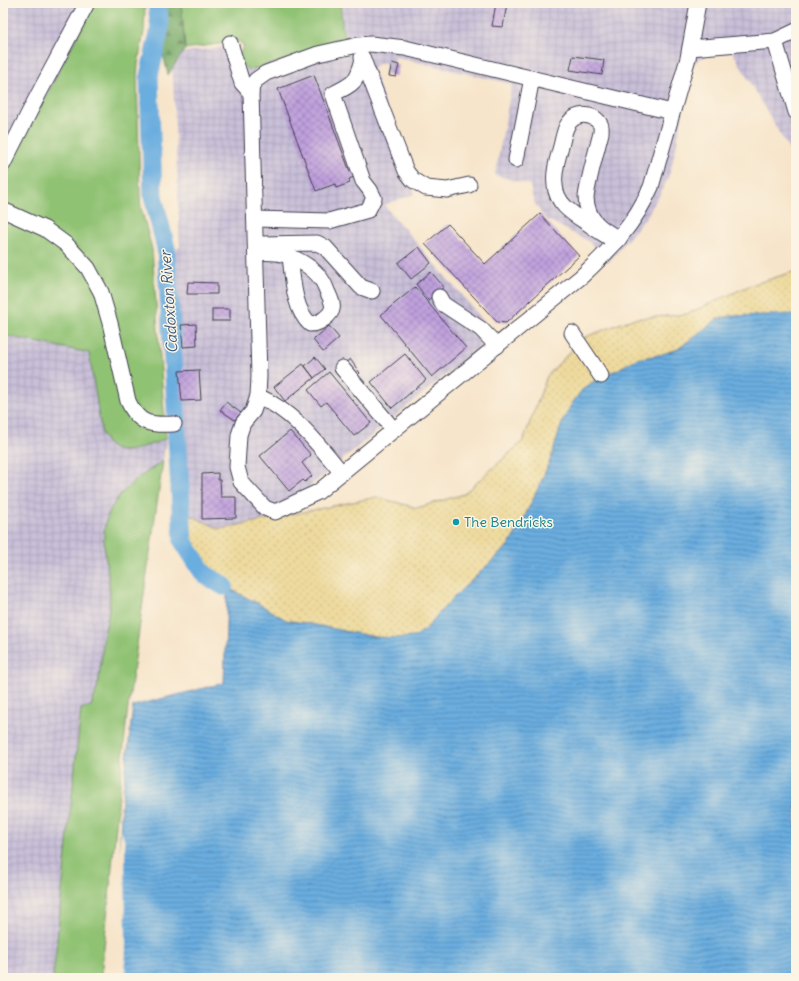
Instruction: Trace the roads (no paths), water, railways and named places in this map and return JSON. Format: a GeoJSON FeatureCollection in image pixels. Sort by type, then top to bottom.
{"type":"FeatureCollection","features":[{"type":"Feature","properties":{"kind":"street"},"geometry":{"type":"LineString","coordinates":[[3,164],[87,3]]}},
{"type":"Feature","properties":{"kind":"street"},"geometry":{"type":"LineString","coordinates":[[672,112],[405,48],[371,44],[361,52],[318,54],[266,73],[256,80],[252,85],[251,93],[259,376],[258,396],[253,411],[243,423],[239,435],[237,468],[241,482],[264,508],[275,512],[318,492],[582,276],[605,254],[626,230],[636,216],[651,187],[688,58],[698,3]]}},
{"type":"Feature","properties":{"kind":"street"},"geometry":{"type":"LineString","coordinates":[[690,48],[775,41],[796,32]]}},
{"type":"Feature","properties":{"kind":"street"},"geometry":{"type":"LineString","coordinates":[[775,41],[796,112]]}},
{"type":"Feature","properties":{"kind":"street"},"geometry":{"type":"LineString","coordinates":[[230,44],[236,79],[251,93]]}},
{"type":"Feature","properties":{"kind":"street"},"geometry":{"type":"LineString","coordinates":[[361,52],[406,171],[413,180],[426,188],[447,190],[469,185]]}},
{"type":"Feature","properties":{"kind":"street"},"geometry":{"type":"LineString","coordinates":[[255,219],[329,221],[368,210],[374,198],[363,181],[333,94],[350,86],[358,76],[361,52]]}},
{"type":"Feature","properties":{"kind":"street"},"geometry":{"type":"LineString","coordinates":[[516,160],[532,78]]}},
{"type":"Feature","properties":{"kind":"street"},"geometry":{"type":"LineString","coordinates":[[585,114],[593,118],[600,124],[601,128],[586,198],[587,208],[600,227],[617,240],[571,212],[562,203],[554,186],[556,169],[566,126],[572,119],[580,115],[585,114]]}},
{"type":"Feature","properties":{"kind":"street"},"geometry":{"type":"LineString","coordinates":[[3,210],[45,229],[67,245],[88,268],[101,292],[110,323],[128,401],[133,411],[143,421],[156,425],[174,424]]}},
{"type":"Feature","properties":{"kind":"street"},"geometry":{"type":"LineString","coordinates":[[255,248],[317,243],[325,247],[360,287],[372,291]]}},
{"type":"Feature","properties":{"kind":"street"},"geometry":{"type":"LineString","coordinates":[[255,248],[290,257]]}},
{"type":"Feature","properties":{"kind":"street"},"geometry":{"type":"LineString","coordinates":[[439,297],[443,304],[482,329],[497,346]]}},
{"type":"Feature","properties":{"kind":"street"},"geometry":{"type":"LineString","coordinates":[[572,333],[601,376]]}},
{"type":"Feature","properties":{"kind":"street"},"geometry":{"type":"LineString","coordinates":[[342,368],[394,430]]}},
{"type":"Feature","properties":{"kind":"street"},"geometry":{"type":"LineString","coordinates":[[258,396],[277,406],[298,422],[311,435],[342,473]]}},
{"type":"Feature","properties":{"kind":"water"},"geometry":{"type":"Polygon","coordinates":[[[796,314],[796,978],[110,978],[118,909],[121,809],[133,706],[224,683],[227,596],[232,590],[286,620],[376,637],[414,637],[426,629],[459,592],[509,545],[540,484],[551,458],[562,423],[571,405],[582,390],[601,376],[617,370],[636,359],[659,355],[678,349],[717,319],[730,316],[796,314]]]}},
{"type":"Feature","properties":{"kind":"waterway","name":"Cadoxton River"},"geometry":{"type":"LineString","coordinates":[[157,3],[160,28],[149,76],[153,196],[166,248],[183,541],[204,574],[224,586]]}},
{"type":"Feature","properties":{"kind":"place","name":"The Bendricks"},"geometry":{"type":"Point","coordinates":[456,522]}}]}
